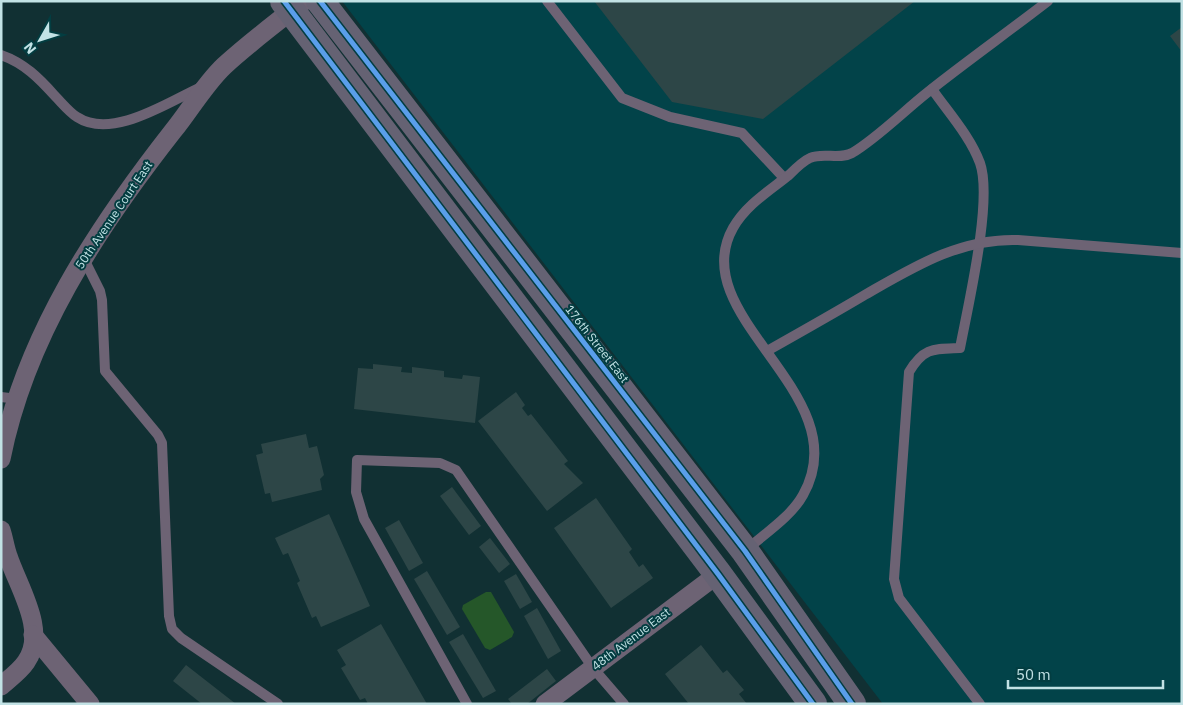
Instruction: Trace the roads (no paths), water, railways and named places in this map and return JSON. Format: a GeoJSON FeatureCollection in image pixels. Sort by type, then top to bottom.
{"type":"FeatureCollection","features":[{"type":"Feature","properties":{"kind":"main road","name":"176th Street East"},"geometry":{"type":"LineString","coordinates":[[320,1],[745,551],[852,704]]}},
{"type":"Feature","properties":{"kind":"main road"},"geometry":{"type":"LineString","coordinates":[[293,4],[813,704]]}},
{"type":"Feature","properties":{"kind":"main road"},"geometry":{"type":"LineString","coordinates":[[743,608],[779,636],[833,704]]}},
{"type":"Feature","properties":{"kind":"street","name":"50th Avenue Court East"},"geometry":{"type":"LineString","coordinates":[[1,460],[8,425],[10,398],[54,311],[84,260],[138,176],[224,66],[293,4]]}},
{"type":"Feature","properties":{"kind":"street"},"geometry":{"type":"LineString","coordinates":[[1,530],[8,556],[32,620],[33,635],[33,644],[26,663],[1,686]]}},
{"type":"Feature","properties":{"kind":"street","name":"48th Avenue East"},"geometry":{"type":"LineString","coordinates":[[545,704],[718,574]]}},
{"type":"Feature","properties":{"kind":"street"},"geometry":{"type":"LineString","coordinates":[[33,635],[90,704]]}},
{"type":"Feature","properties":{"kind":"lane"},"geometry":{"type":"LineString","coordinates":[[547,1],[622,98],[670,117],[742,133],[784,178]]}},
{"type":"Feature","properties":{"kind":"lane"},"geometry":{"type":"LineString","coordinates":[[745,551],[792,510],[803,495],[813,472],[815,455],[811,425],[800,402],[768,351],[739,310],[729,290],[724,258],[727,242],[749,207],[809,158],[844,156],[851,153],[1048,1]]}},
{"type":"Feature","properties":{"kind":"lane"},"geometry":{"type":"LineString","coordinates":[[1,55],[22,64],[36,75],[76,117],[91,124],[127,122],[211,82]]}},
{"type":"Feature","properties":{"kind":"lane"},"geometry":{"type":"LineString","coordinates":[[932,89],[974,150],[984,180],[979,243],[960,348],[931,350],[918,357],[909,372],[894,579],[898,598],[980,704]]}},
{"type":"Feature","properties":{"kind":"lane"},"geometry":{"type":"LineString","coordinates":[[768,351],[925,261],[979,243],[1000,239],[1182,253]]}},
{"type":"Feature","properties":{"kind":"lane"},"geometry":{"type":"LineString","coordinates":[[84,260],[100,291],[102,300],[105,371],[158,435],[162,443],[169,616],[172,629],[181,638],[278,704]]}},
{"type":"Feature","properties":{"kind":"lane"},"geometry":{"type":"LineString","coordinates":[[467,704],[359,507],[356,492],[357,460],[440,463],[456,470],[592,668],[624,704]]}}]}
